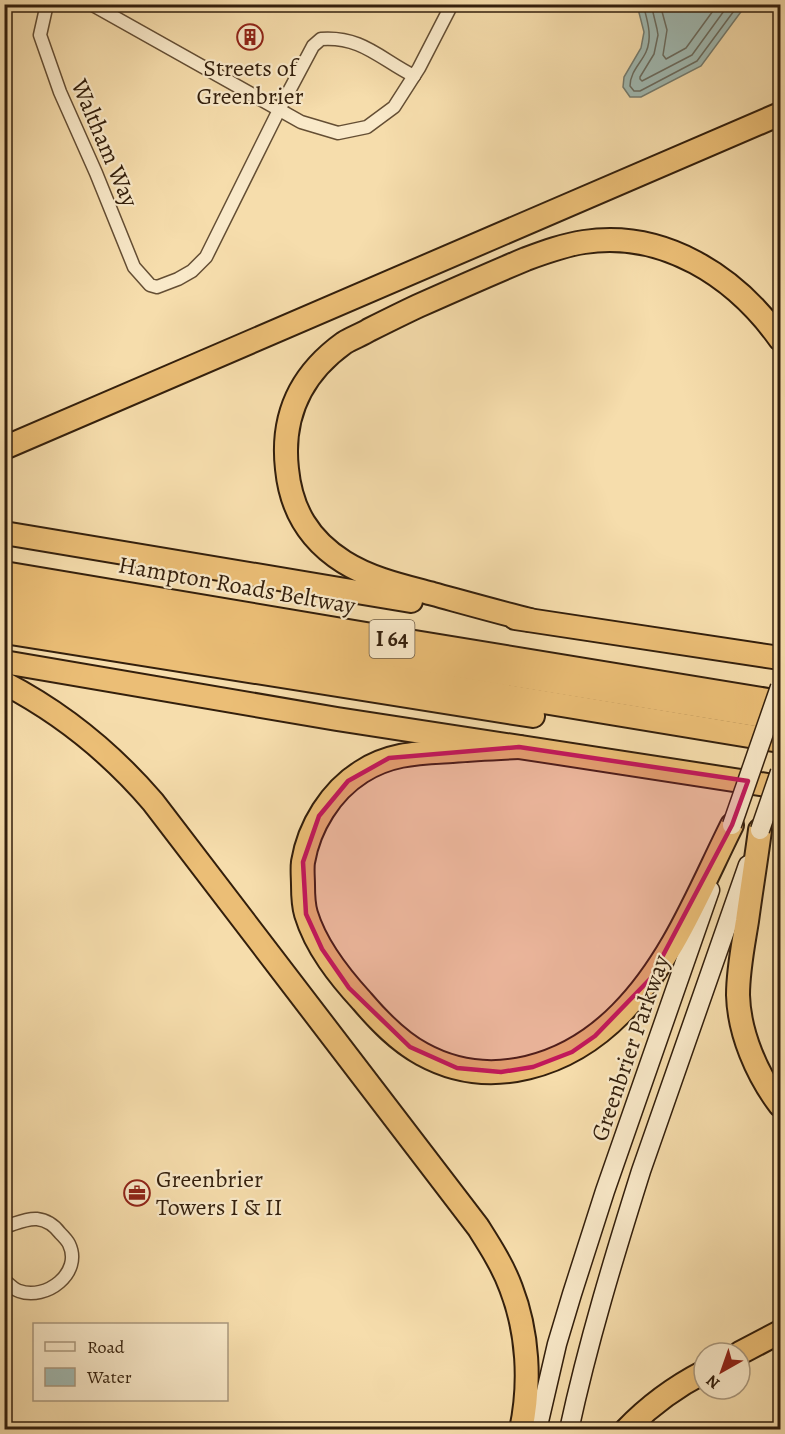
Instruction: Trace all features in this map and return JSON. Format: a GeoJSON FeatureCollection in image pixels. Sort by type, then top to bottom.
{"type":"FeatureCollection","features":[{"type":"Feature","properties":{"kind":"highway"},"geometry":{"type":"LineString","coordinates":[[4,448],[780,114]]}},
{"type":"Feature","properties":{"kind":"highway"},"geometry":{"type":"LineString","coordinates":[[530,620],[390,583],[345,563],[327,551],[312,535],[295,506],[288,484],[285,451],[287,428],[293,405],[304,384],[319,365],[346,342],[420,306],[534,256],[571,244],[586,242],[628,241],[660,247],[701,264],[742,295],[769,323],[780,339]]}},
{"type":"Feature","properties":{"kind":"highway"},"geometry":{"type":"LineString","coordinates":[[4,533],[530,620],[780,658]]}},
{"type":"Feature","properties":{"kind":"highway","name":"Hampton Roads Beltway"},"geometry":{"type":"LineString","coordinates":[[4,573],[780,702]]}},
{"type":"Feature","properties":{"kind":"highway"},"geometry":{"type":"LineString","coordinates":[[4,593],[780,719]]}},
{"type":"Feature","properties":{"kind":"highway"},"geometry":{"type":"LineString","coordinates":[[4,613],[780,741]]}},
{"type":"Feature","properties":{"kind":"highway","name":"I 64"},"geometry":{"type":"LineString","coordinates":[[4,632],[780,756]]}},
{"type":"Feature","properties":{"kind":"highway"},"geometry":{"type":"LineString","coordinates":[[4,662],[337,719],[780,787]]}},
{"type":"Feature","properties":{"kind":"highway"},"geometry":{"type":"LineString","coordinates":[[4,683],[50,709],[85,734],[114,759],[139,786],[478,1227],[508,1280],[519,1310],[525,1345],[527,1379],[521,1430]]}},
{"type":"Feature","properties":{"kind":"highway"},"geometry":{"type":"LineString","coordinates":[[519,747],[410,753],[372,765],[348,781],[336,793],[320,816],[303,862],[303,901],[306,914],[322,949],[349,988],[373,1015],[410,1047],[431,1059],[471,1070],[517,1071],[553,1061],[572,1052],[595,1036],[620,1015],[651,978],[677,936],[732,825]]}},
{"type":"Feature","properties":{"kind":"highway"},"geometry":{"type":"LineString","coordinates":[[760,830],[741,952],[738,997],[742,1021],[753,1056],[761,1075],[780,1105]]}},
{"type":"Feature","properties":{"kind":"highway"},"geometry":{"type":"LineString","coordinates":[[752,1347],[780,1332]]}},
{"type":"Feature","properties":{"kind":"highway"},"geometry":{"type":"LineString","coordinates":[[626,1430],[665,1394],[692,1378]]}},
{"type":"Feature","properties":{"kind":"main road","name":"Greenbrier Parkway"},"geometry":{"type":"LineString","coordinates":[[537,1430],[557,1344],[572,1294],[780,687]]}},
{"type":"Feature","properties":{"kind":"main road"},"geometry":{"type":"LineString","coordinates":[[569,1430],[594,1323],[632,1201],[780,772]]}},
{"type":"Feature","properties":{"kind":"street","name":"Waltham Way"},"geometry":{"type":"LineString","coordinates":[[47,4],[40,35],[60,92],[134,267],[150,285],[157,287],[178,279],[192,271],[206,257],[279,110]]}},
{"type":"Feature","properties":{"kind":"street"},"geometry":{"type":"LineString","coordinates":[[91,4],[301,122],[338,133],[367,127],[394,107],[414,76],[452,4]]}},
{"type":"Feature","properties":{"kind":"street"},"geometry":{"type":"LineString","coordinates":[[279,110],[313,46],[321,39],[342,39],[360,44],[414,76]]}},
{"type":"Feature","properties":{"kind":"street"},"geometry":{"type":"LineString","coordinates":[[4,1227],[28,1220],[46,1221],[56,1228],[69,1244],[72,1261],[62,1280],[45,1292],[34,1293],[18,1290],[4,1280]]}},
{"type":"Feature","properties":{"kind":"highlighted area"},"geometry":{"type":"Polygon","coordinates":[[[519,747],[748,781],[732,825],[651,978],[595,1036],[572,1052],[533,1067],[501,1072],[457,1068],[410,1047],[349,988],[322,949],[306,914],[303,862],[319,816],[348,781],[389,758],[519,747]]]}},
{"type":"Feature","properties":{"kind":"water"},"geometry":{"type":"Polygon","coordinates":[[[637,4],[746,5],[701,66],[641,97],[630,97],[623,87],[624,77],[641,48],[644,32],[637,4]]]}},
{"type":"Feature","properties":{"kind":"place","name":"Streets of Greenbrier"},"geometry":{"type":"Point","coordinates":[250,37]}},
{"type":"Feature","properties":{"kind":"place","name":"Greenbrier Towers I & II"},"geometry":{"type":"Point","coordinates":[137,1193]}}]}
